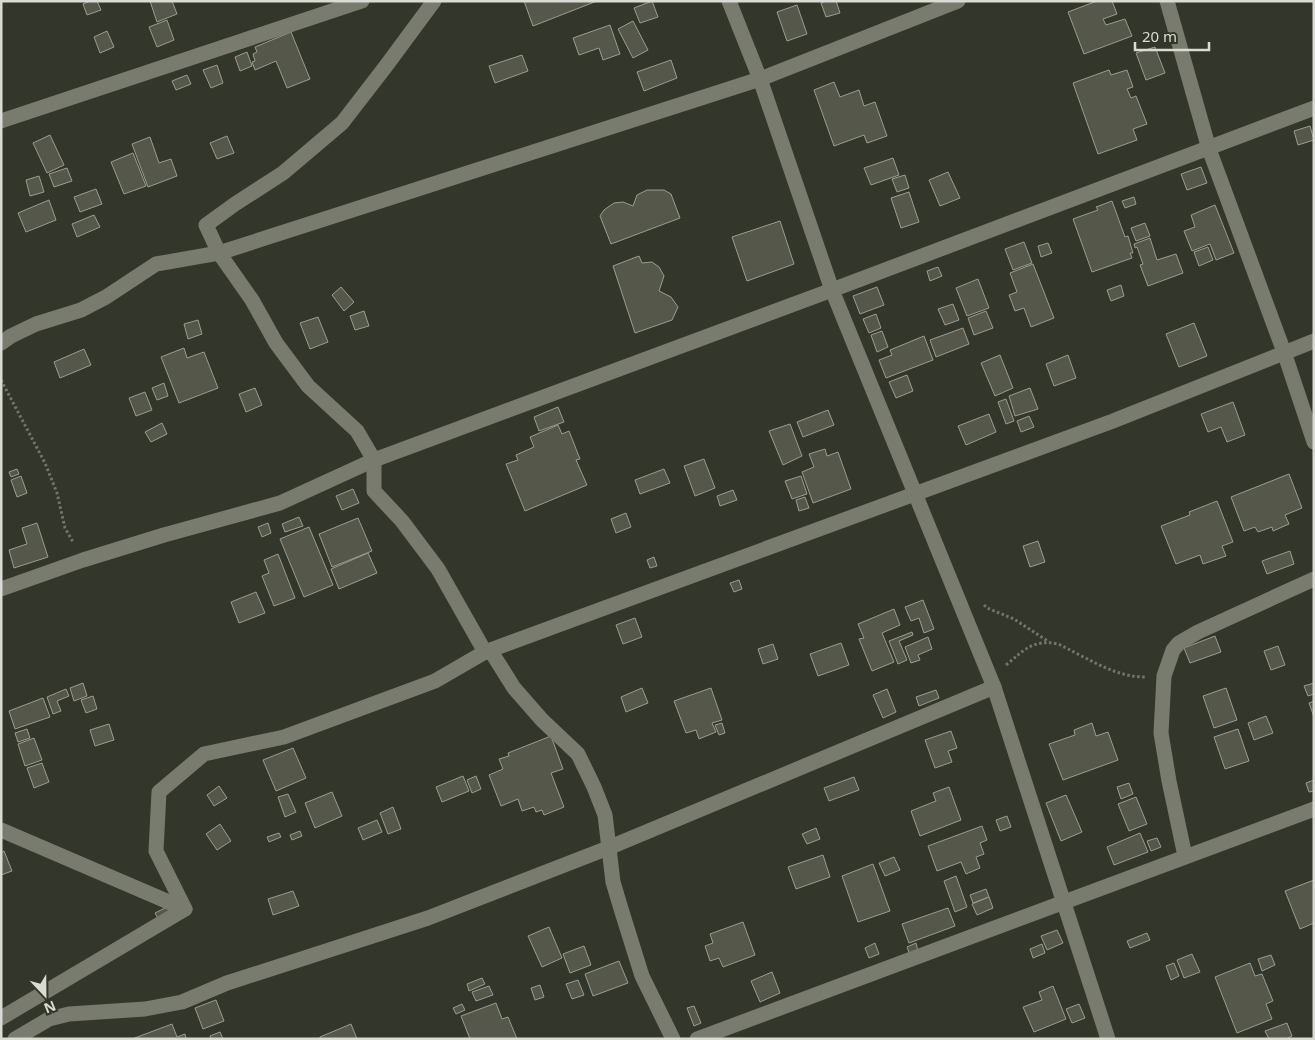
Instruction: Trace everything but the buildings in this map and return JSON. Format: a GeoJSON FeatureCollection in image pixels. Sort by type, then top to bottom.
{"type":"FeatureCollection","features":[{"type":"Feature","properties":{"kind":"street"},"geometry":{"type":"LineString","coordinates":[[1,121],[362,1]]}},
{"type":"Feature","properties":{"kind":"street"},"geometry":{"type":"LineString","coordinates":[[434,1],[342,123],[283,174],[206,225],[219,254],[252,300],[276,343],[308,386],[357,431],[374,460],[374,491],[402,521],[438,569],[485,652]]}},
{"type":"Feature","properties":{"kind":"street"},"geometry":{"type":"LineString","coordinates":[[729,1],[760,79],[832,290],[992,683],[1108,1039]]}},
{"type":"Feature","properties":{"kind":"street"},"geometry":{"type":"LineString","coordinates":[[1,343],[36,324],[81,310],[106,297],[156,264],[219,254],[760,79],[958,1]]}},
{"type":"Feature","properties":{"kind":"street"},"geometry":{"type":"LineString","coordinates":[[1167,1],[1209,148],[1284,352],[1314,442]]}},
{"type":"Feature","properties":{"kind":"street"},"geometry":{"type":"LineString","coordinates":[[1,589],[83,560],[164,535],[280,503],[374,460],[1314,108]]}},
{"type":"Feature","properties":{"kind":"street"},"geometry":{"type":"LineString","coordinates":[[185,909],[156,851],[159,792],[204,754],[284,737],[435,681],[485,652],[1113,421],[1314,341]]}},
{"type":"Feature","properties":{"kind":"street"},"geometry":{"type":"LineString","coordinates":[[1185,856],[1161,733],[1164,676],[1173,650],[1180,642],[1198,632],[1314,579]]}},
{"type":"Feature","properties":{"kind":"street"},"geometry":{"type":"LineString","coordinates":[[485,652],[492,653],[514,688],[542,720],[578,754],[594,787],[605,815],[613,882],[642,976],[672,1039]]}},
{"type":"Feature","properties":{"kind":"street"},"geometry":{"type":"LineString","coordinates":[[15,1039],[49,1019],[69,1014],[145,1009],[182,1002],[227,983],[428,918],[608,848],[992,683]]}},
{"type":"Feature","properties":{"kind":"street"},"geometry":{"type":"LineString","coordinates":[[696,1039],[1314,809]]}},
{"type":"Feature","properties":{"kind":"street"},"geometry":{"type":"LineString","coordinates":[[1,830],[185,909]]}},
{"type":"Feature","properties":{"kind":"street"},"geometry":{"type":"LineString","coordinates":[[1,1018],[185,909]]}},
{"type":"Feature","properties":{"kind":"path"},"geometry":{"type":"LineString","coordinates":[[1,380],[45,463],[57,493],[65,528],[83,560]]}},
{"type":"Feature","properties":{"kind":"path"},"geometry":{"type":"LineString","coordinates":[[979,600],[988,608],[1014,620],[1050,643]]}},
{"type":"Feature","properties":{"kind":"path"},"geometry":{"type":"LineString","coordinates":[[992,683],[1026,648],[1040,642],[1058,644],[1114,671],[1133,677],[1164,676]]}}]}
